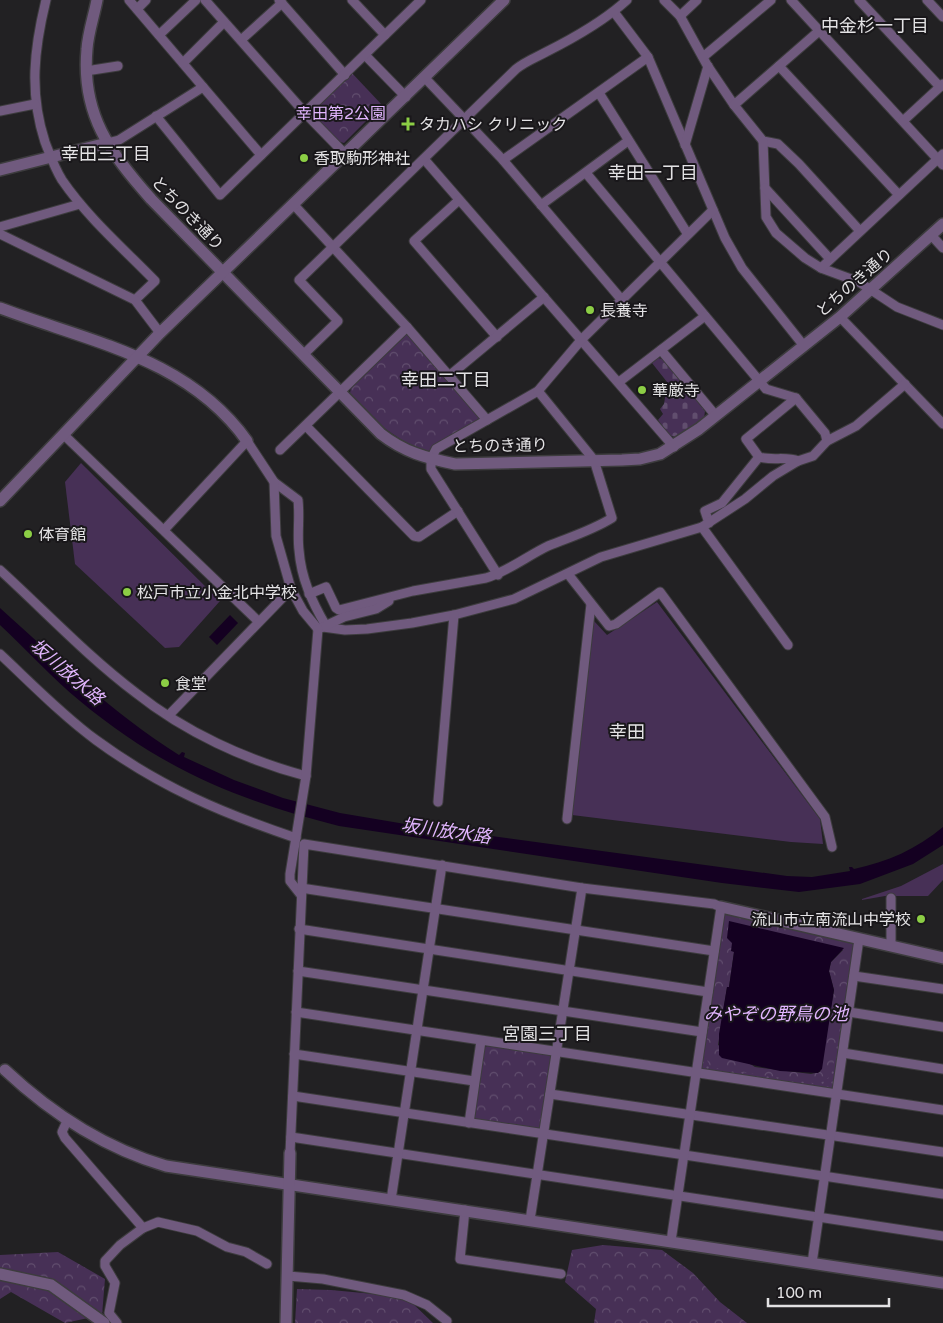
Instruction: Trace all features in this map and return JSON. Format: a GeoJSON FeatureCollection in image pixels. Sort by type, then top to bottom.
{"type":"FeatureCollection","features":[{"type":"Feature","properties":{"kind":"street"},"geometry":{"type":"LineString","coordinates":[[46,0],[36,44],[33,72],[35,104],[50,156],[61,179],[80,204],[155,281],[135,300]]}},
{"type":"Feature","properties":{"kind":"street","name":"とちのき通り"},"geometry":{"type":"LineString","coordinates":[[97,0],[87,46],[86,70],[90,99],[107,143],[119,163],[144,192],[380,434],[396,446],[414,455],[455,464],[640,459],[674,447],[840,317],[943,224]]}},
{"type":"Feature","properties":{"kind":"street"},"geometry":{"type":"LineString","coordinates":[[129,0],[261,155]]}},
{"type":"Feature","properties":{"kind":"street"},"geometry":{"type":"LineString","coordinates":[[137,9],[146,0]]}},
{"type":"Feature","properties":{"kind":"street"},"geometry":{"type":"LineString","coordinates":[[160,35],[196,0]]}},
{"type":"Feature","properties":{"kind":"street"},"geometry":{"type":"LineString","coordinates":[[205,0],[305,113],[346,155]]}},
{"type":"Feature","properties":{"kind":"street"},"geometry":{"type":"LineString","coordinates":[[352,0],[385,35]]}},
{"type":"Feature","properties":{"kind":"street"},"geometry":{"type":"LineString","coordinates":[[156,116],[220,195],[421,0]]}},
{"type":"Feature","properties":{"kind":"street"},"geometry":{"type":"LineString","coordinates":[[0,501],[160,333],[224,274],[504,0]]}},
{"type":"Feature","properties":{"kind":"street"},"geometry":{"type":"LineString","coordinates":[[303,355],[338,321],[299,280],[529,59],[545,52],[614,12],[627,0]]}},
{"type":"Feature","properties":{"kind":"street"},"geometry":{"type":"LineString","coordinates":[[664,0],[680,16],[708,66],[734,105],[763,141],[766,216],[771,227],[794,250],[821,268],[859,282],[897,307],[943,325]]}},
{"type":"Feature","properties":{"kind":"street"},"geometry":{"type":"LineString","coordinates":[[680,16],[697,0]]}},
{"type":"Feature","properties":{"kind":"street"},"geometry":{"type":"LineString","coordinates":[[703,57],[772,0]]}},
{"type":"Feature","properties":{"kind":"street"},"geometry":{"type":"LineString","coordinates":[[791,0],[903,121],[941,159],[899,195],[821,268]]}},
{"type":"Feature","properties":{"kind":"street"},"geometry":{"type":"LineString","coordinates":[[859,0],[941,86],[903,121]]}},
{"type":"Feature","properties":{"kind":"street"},"geometry":{"type":"LineString","coordinates":[[927,0],[943,17]]}},
{"type":"Feature","properties":{"kind":"street"},"geometry":{"type":"LineString","coordinates":[[241,40],[280,1],[345,74]]}},
{"type":"Feature","properties":{"kind":"street"},"geometry":{"type":"LineString","coordinates":[[614,12],[648,57],[713,210],[742,268],[804,346]]}},
{"type":"Feature","properties":{"kind":"street"},"geometry":{"type":"LineString","coordinates":[[183,62],[224,22]]}},
{"type":"Feature","properties":{"kind":"street"},"geometry":{"type":"LineString","coordinates":[[734,105],[819,31]]}},
{"type":"Feature","properties":{"kind":"street"},"geometry":{"type":"LineString","coordinates":[[365,55],[406,97]]}},
{"type":"Feature","properties":{"kind":"street"},"geometry":{"type":"LineString","coordinates":[[503,160],[648,57]]}},
{"type":"Feature","properties":{"kind":"street"},"geometry":{"type":"LineString","coordinates":[[86,70],[118,66]]}},
{"type":"Feature","properties":{"kind":"street"},"geometry":{"type":"LineString","coordinates":[[686,145],[708,66]]}},
{"type":"Feature","properties":{"kind":"street"},"geometry":{"type":"LineString","coordinates":[[779,66],[899,195]]}},
{"type":"Feature","properties":{"kind":"street"},"geometry":{"type":"LineString","coordinates":[[425,78],[466,118],[621,299]]}},
{"type":"Feature","properties":{"kind":"street"},"geometry":{"type":"LineString","coordinates":[[0,170],[119,140],[203,87]]}},
{"type":"Feature","properties":{"kind":"street"},"geometry":{"type":"LineString","coordinates":[[598,93],[687,233]]}},
{"type":"Feature","properties":{"kind":"street"},"geometry":{"type":"LineString","coordinates":[[0,111],[35,104]]}},
{"type":"Feature","properties":{"kind":"street"},"geometry":{"type":"LineString","coordinates":[[541,206],[628,141]]}},
{"type":"Feature","properties":{"kind":"street"},"geometry":{"type":"LineString","coordinates":[[763,141],[778,144],[800,164],[860,231]]}},
{"type":"Feature","properties":{"kind":"street"},"geometry":{"type":"LineString","coordinates":[[424,159],[674,447]]}},
{"type":"Feature","properties":{"kind":"street"},"geometry":{"type":"LineString","coordinates":[[586,173],[766,388],[796,398],[825,433],[827,441]]}},
{"type":"Feature","properties":{"kind":"street"},"geometry":{"type":"LineString","coordinates":[[765,188],[830,259]]}},
{"type":"Feature","properties":{"kind":"street"},"geometry":{"type":"LineString","coordinates":[[459,200],[414,241],[497,337]]}},
{"type":"Feature","properties":{"kind":"street"},"geometry":{"type":"LineString","coordinates":[[0,227],[80,204]]}},
{"type":"Feature","properties":{"kind":"street"},"geometry":{"type":"LineString","coordinates":[[294,204],[407,327],[487,420]]}},
{"type":"Feature","properties":{"kind":"street"},"geometry":{"type":"LineString","coordinates":[[498,574],[431,469],[431,459],[436,449],[538,391],[621,299],[687,233],[713,210]]}},
{"type":"Feature","properties":{"kind":"street"},"geometry":{"type":"LineString","coordinates":[[0,234],[135,300],[160,333]]}},
{"type":"Feature","properties":{"kind":"street"},"geometry":{"type":"LineString","coordinates":[[931,235],[943,248]]}},
{"type":"Feature","properties":{"kind":"street"},"geometry":{"type":"LineString","coordinates":[[449,376],[544,297]]}},
{"type":"Feature","properties":{"kind":"street"},"geometry":{"type":"LineString","coordinates":[[0,308],[137,357],[169,371],[201,392],[247,441],[274,482],[298,500],[299,550],[309,594],[322,627],[306,778],[290,881],[301,892],[435,908],[714,951]]}},
{"type":"Feature","properties":{"kind":"street"},"geometry":{"type":"LineString","coordinates":[[618,382],[705,316]]}},
{"type":"Feature","properties":{"kind":"street"},"geometry":{"type":"LineString","coordinates":[[840,317],[905,384],[941,417]]}},
{"type":"Feature","properties":{"kind":"street"},"geometry":{"type":"LineString","coordinates":[[280,450],[407,327]]}},
{"type":"Feature","properties":{"kind":"street"},"geometry":{"type":"LineString","coordinates":[[661,350],[716,416]]}},
{"type":"Feature","properties":{"kind":"street"},"geometry":{"type":"LineString","coordinates":[[274,482],[276,536],[291,589],[303,611],[322,627],[345,630],[367,629],[454,615],[514,599],[601,557],[706,525],[746,499],[773,476],[798,461],[813,456],[827,441],[856,426],[905,384]]}},
{"type":"Feature","properties":{"kind":"street"},"geometry":{"type":"LineString","coordinates":[[309,594],[326,587],[336,608],[339,610],[498,574],[549,546],[572,538],[612,518],[594,460],[538,391]]}},
{"type":"Feature","properties":{"kind":"street"},"geometry":{"type":"LineString","coordinates":[[796,398],[746,439],[759,457],[770,460],[791,458],[798,461]]}},
{"type":"Feature","properties":{"kind":"street"},"geometry":{"type":"LineString","coordinates":[[306,426],[414,536],[419,537],[458,511]]}},
{"type":"Feature","properties":{"kind":"street"},"geometry":{"type":"LineString","coordinates":[[64,435],[258,621]]}},
{"type":"Feature","properties":{"kind":"street"},"geometry":{"type":"LineString","coordinates":[[164,530],[247,441]]}},
{"type":"Feature","properties":{"kind":"street"},"geometry":{"type":"LineString","coordinates":[[759,457],[722,503],[705,511],[706,525],[788,645]]}},
{"type":"Feature","properties":{"kind":"street"},"geometry":{"type":"LineString","coordinates":[[0,570],[110,672],[136,693],[169,715],[218,743],[306,778]]}},
{"type":"Feature","properties":{"kind":"street"},"geometry":{"type":"LineString","coordinates":[[568,574],[609,626],[616,624],[660,592],[825,816],[832,847]]}},
{"type":"Feature","properties":{"kind":"street"},"geometry":{"type":"LineString","coordinates":[[169,715],[291,589]]}},
{"type":"Feature","properties":{"kind":"street"},"geometry":{"type":"LineString","coordinates":[[322,627],[344,617],[376,609],[399,595]]}},
{"type":"Feature","properties":{"kind":"street"},"geometry":{"type":"LineString","coordinates":[[567,818],[591,604]]}},
{"type":"Feature","properties":{"kind":"street"},"geometry":{"type":"LineString","coordinates":[[438,802],[454,615]]}},
{"type":"Feature","properties":{"kind":"street"},"geometry":{"type":"LineString","coordinates":[[0,654],[63,712],[125,761],[192,799],[229,815],[297,834]]}},
{"type":"Feature","properties":{"kind":"street"},"geometry":{"type":"LineString","coordinates":[[286,1323],[288,1185],[304,844],[442,864],[582,888],[721,907],[943,958]]}},
{"type":"Feature","properties":{"kind":"street"},"geometry":{"type":"LineString","coordinates":[[391,1200],[442,864]]}},
{"type":"Feature","properties":{"kind":"street"},"geometry":{"type":"LineString","coordinates":[[530,1220],[582,888]]}},
{"type":"Feature","properties":{"kind":"street"},"geometry":{"type":"LineString","coordinates":[[891,898],[891,946]]}},
{"type":"Feature","properties":{"kind":"street"},"geometry":{"type":"LineString","coordinates":[[671,1242],[721,907]]}},
{"type":"Feature","properties":{"kind":"street"},"geometry":{"type":"LineString","coordinates":[[299,929],[708,992]]}},
{"type":"Feature","properties":{"kind":"street"},"geometry":{"type":"LineString","coordinates":[[812,1263],[859,939]]}},
{"type":"Feature","properties":{"kind":"street"},"geometry":{"type":"LineString","coordinates":[[298,971],[702,1032]]}},
{"type":"Feature","properties":{"kind":"street"},"geometry":{"type":"LineString","coordinates":[[854,976],[943,989]]}},
{"type":"Feature","properties":{"kind":"street"},"geometry":{"type":"LineString","coordinates":[[296,1012],[943,1110]]}},
{"type":"Feature","properties":{"kind":"street"},"geometry":{"type":"LineString","coordinates":[[849,1012],[943,1027]]}},
{"type":"Feature","properties":{"kind":"street"},"geometry":{"type":"LineString","coordinates":[[469,1123],[481,1041]]}},
{"type":"Feature","properties":{"kind":"street"},"geometry":{"type":"LineString","coordinates":[[843,1053],[943,1069]]}},
{"type":"Feature","properties":{"kind":"street"},"geometry":{"type":"LineString","coordinates":[[294,1054],[474,1081]]}},
{"type":"Feature","properties":{"kind":"street"},"geometry":{"type":"LineString","coordinates":[[2,1067],[67,1121],[116,1149],[143,1159],[192,1171],[464,1210],[943,1283]]}},
{"type":"Feature","properties":{"kind":"street"},"geometry":{"type":"LineString","coordinates":[[550,1094],[943,1152]]}},
{"type":"Feature","properties":{"kind":"street"},"geometry":{"type":"LineString","coordinates":[[293,1096],[943,1194]]}},
{"type":"Feature","properties":{"kind":"street"},"geometry":{"type":"LineString","coordinates":[[67,1121],[62,1132],[65,1138],[143,1228]]}},
{"type":"Feature","properties":{"kind":"street"},"geometry":{"type":"LineString","coordinates":[[291,1137],[943,1236]]}},
{"type":"Feature","properties":{"kind":"street"},"geometry":{"type":"LineString","coordinates":[[464,1210],[460,1259],[561,1274]]}},
{"type":"Feature","properties":{"kind":"street"},"geometry":{"type":"LineString","coordinates":[[117,1323],[110,1313],[115,1290],[105,1266],[105,1261],[120,1245],[143,1228],[158,1222],[197,1231],[227,1247],[246,1252],[268,1264]]}},
{"type":"Feature","properties":{"kind":"street"},"geometry":{"type":"LineString","coordinates":[[0,1274],[51,1285],[104,1323]]}},
{"type":"Feature","properties":{"kind":"street"},"geometry":{"type":"LineString","coordinates":[[288,1276],[323,1279],[404,1294],[427,1305],[447,1322]]}},
{"type":"Feature","properties":{"kind":"green space","name":"幸田第2公園"},"geometry":{"type":"Polygon","coordinates":[[[351,72],[382,105],[344,143],[337,141],[312,113],[351,72]]]}},
{"type":"Feature","properties":{"kind":"green space"},"geometry":{"type":"Polygon","coordinates":[[[407,334],[484,419],[424,455],[384,428],[350,393],[351,388],[407,334]]]}},
{"type":"Feature","properties":{"kind":"green space"},"geometry":{"type":"Polygon","coordinates":[[[658,358],[663,359],[705,411],[704,418],[678,437],[670,436],[658,420],[663,414],[660,409],[664,404],[666,392],[671,387],[652,363],[658,358]]]}},
{"type":"Feature","properties":{"kind":"green space"},"geometry":{"type":"Polygon","coordinates":[[[81,463],[220,601],[179,647],[165,648],[75,564],[65,482],[81,463]]]}},
{"type":"Feature","properties":{"kind":"green space"},"geometry":{"type":"Polygon","coordinates":[[[657,602],[820,819],[823,844],[791,842],[572,815],[594,621],[607,635],[657,602]]]}},
{"type":"Feature","properties":{"kind":"green space"},"geometry":{"type":"Polygon","coordinates":[[[943,864],[943,880],[928,896],[885,896],[862,900],[901,886],[943,864]]]}},
{"type":"Feature","properties":{"kind":"green space"},"geometry":{"type":"Polygon","coordinates":[[[727,913],[854,942],[832,1089],[703,1070],[701,1066],[723,916],[727,913]],[[732,943],[734,952],[718,1045],[755,1067],[811,1074],[820,1072],[834,990],[829,971],[831,962],[843,950],[732,943]]]}},
{"type":"Feature","properties":{"kind":"green space"},"geometry":{"type":"Polygon","coordinates":[[[708,1012],[712,1012],[704,1053],[710,1067],[819,1084],[831,1076],[837,1043],[839,1043],[832,1089],[703,1070],[701,1066],[708,1012]]]}},
{"type":"Feature","properties":{"kind":"green space"},"geometry":{"type":"Polygon","coordinates":[[[487,1046],[550,1055],[552,1058],[542,1127],[538,1130],[475,1120],[473,1117],[484,1048],[487,1046]]]}},
{"type":"Feature","properties":{"kind":"green space"},"geometry":{"type":"Polygon","coordinates":[[[603,1245],[662,1250],[693,1273],[720,1302],[747,1323],[594,1323],[596,1309],[565,1282],[572,1250],[603,1245]]]}},
{"type":"Feature","properties":{"kind":"green space"},"geometry":{"type":"Polygon","coordinates":[[[58,1252],[105,1279],[102,1315],[65,1323],[11,1292],[0,1299],[0,1255],[58,1252]]]}},
{"type":"Feature","properties":{"kind":"green space"},"geometry":{"type":"Polygon","coordinates":[[[297,1289],[406,1297],[433,1323],[295,1323],[297,1289]]]}},
{"type":"Feature","properties":{"kind":"water","name":"坂川放水路"},"geometry":{"type":"Polygon","coordinates":[[[0,608],[108,704],[154,739],[179,755],[182,752],[185,753],[184,757],[234,780],[283,798],[340,813],[417,826],[787,876],[812,877],[850,871],[849,867],[854,869],[878,863],[901,854],[923,842],[943,827],[943,845],[913,864],[860,884],[799,892],[722,883],[339,826],[267,805],[234,793],[171,764],[141,746],[110,725],[80,701],[0,625],[0,608]]]}},
{"type":"Feature","properties":{"kind":"water"},"geometry":{"type":"Polygon","coordinates":[[[230,615],[238,623],[217,645],[209,637],[230,615]]]}},
{"type":"Feature","properties":{"kind":"water","name":"みやぞの野鳥の池"},"geometry":{"type":"Polygon","coordinates":[[[729,921],[844,948],[831,962],[829,971],[834,990],[822,1069],[818,1073],[780,1071],[722,1058],[719,1055],[719,1034],[734,952],[731,951],[732,943],[727,938],[729,921]]]}},
{"type":"Feature","properties":{"kind":"place","name":"タカハシ クリニック"},"geometry":{"type":"Point","coordinates":[408,124]}},
{"type":"Feature","properties":{"kind":"place","name":"香取駒形神社"},"geometry":{"type":"Point","coordinates":[304,158]}},
{"type":"Feature","properties":{"kind":"place","name":"長養寺"},"geometry":{"type":"Point","coordinates":[590,310]}},
{"type":"Feature","properties":{"kind":"place","name":"華厳寺"},"geometry":{"type":"Point","coordinates":[642,390]}},
{"type":"Feature","properties":{"kind":"place","name":"体育館"},"geometry":{"type":"Point","coordinates":[28,534]}},
{"type":"Feature","properties":{"kind":"place","name":"松戸市立小金北中学校"},"geometry":{"type":"Point","coordinates":[127,592]}},
{"type":"Feature","properties":{"kind":"place","name":"食堂"},"geometry":{"type":"Point","coordinates":[165,683]}},
{"type":"Feature","properties":{"kind":"place","name":"流山市立南流山中学校"},"geometry":{"type":"Point","coordinates":[921,919]}},
{"type":"Feature","properties":{"kind":"district","name":"中金杉一丁目"},"geometry":{"type":"Point","coordinates":[875,26]}},
{"type":"Feature","properties":{"kind":"district","name":"幸田三丁目"},"geometry":{"type":"Point","coordinates":[106,154]}},
{"type":"Feature","properties":{"kind":"district","name":"幸田一丁目"},"geometry":{"type":"Point","coordinates":[653,173]}},
{"type":"Feature","properties":{"kind":"district","name":"幸田二丁目"},"geometry":{"type":"Point","coordinates":[446,380]}},
{"type":"Feature","properties":{"kind":"district","name":"幸田"},"geometry":{"type":"Point","coordinates":[627,732]}},
{"type":"Feature","properties":{"kind":"district","name":"宮園三丁目"},"geometry":{"type":"Point","coordinates":[547,1034]}}]}
